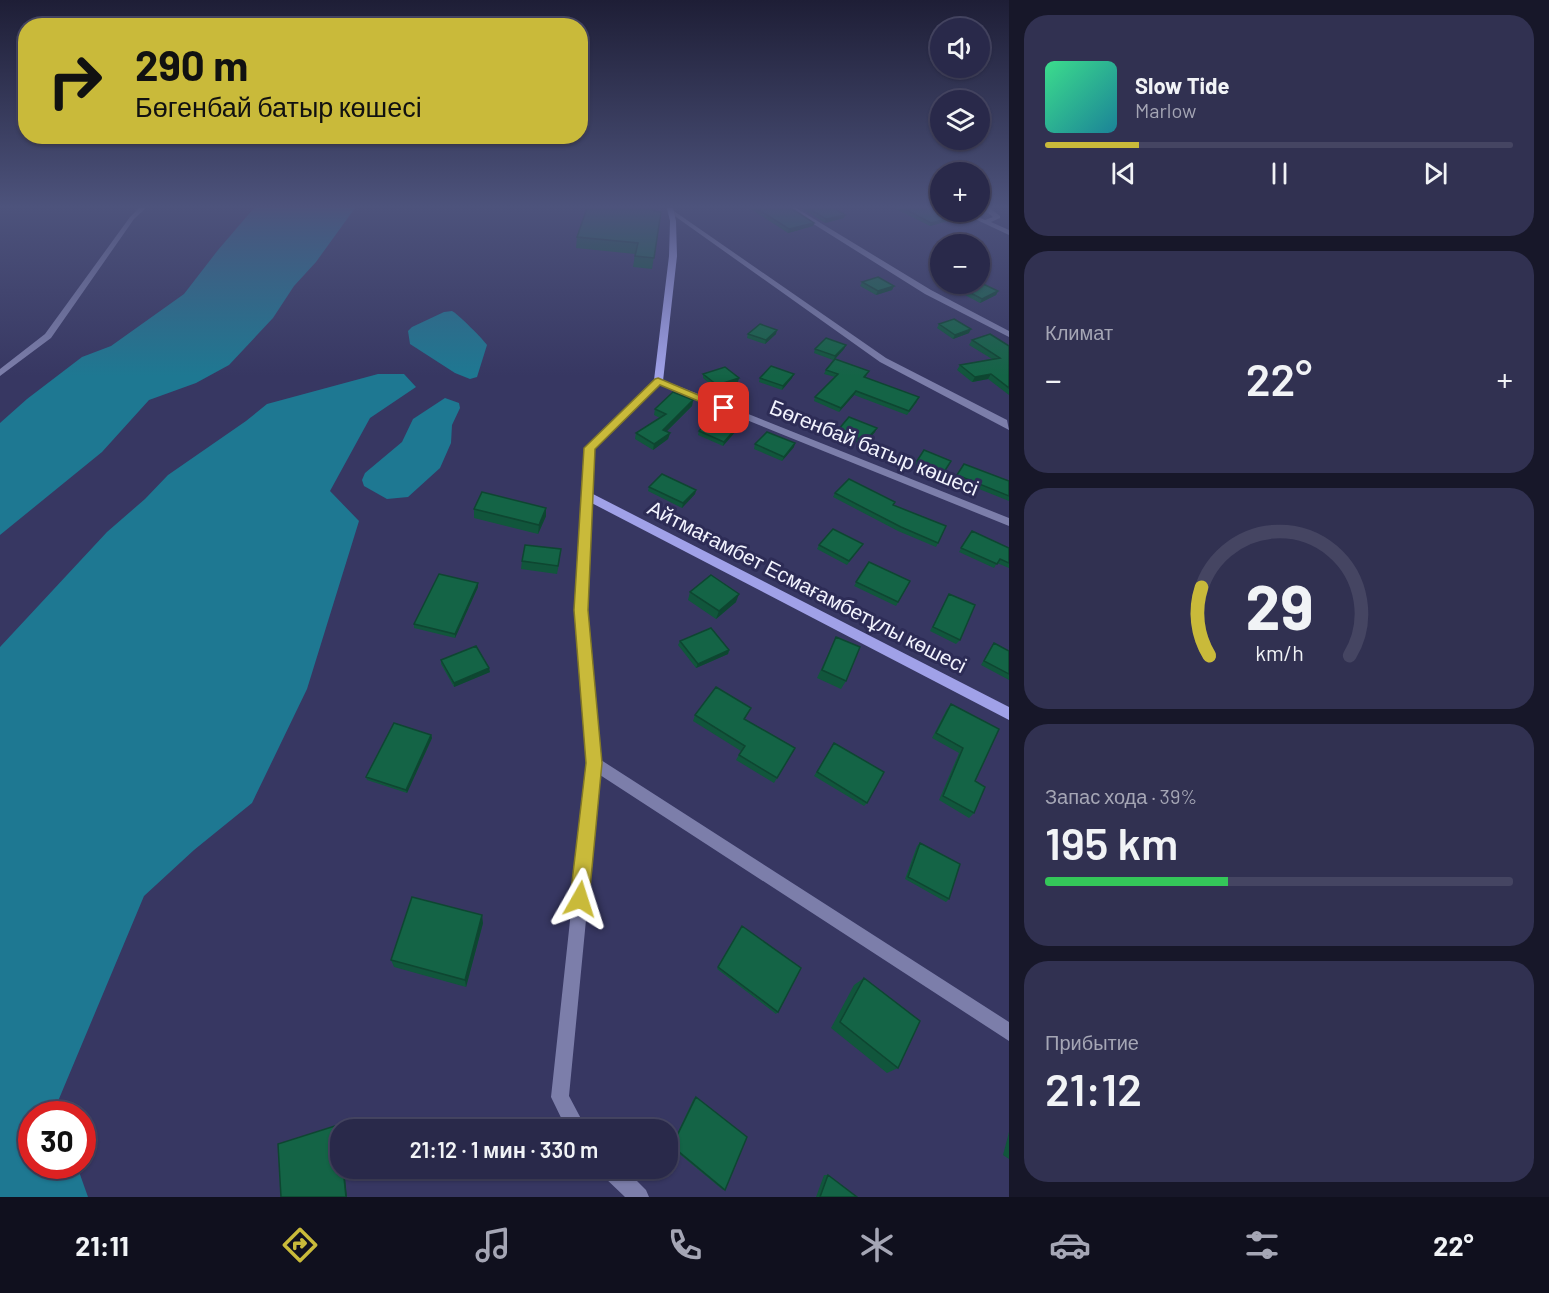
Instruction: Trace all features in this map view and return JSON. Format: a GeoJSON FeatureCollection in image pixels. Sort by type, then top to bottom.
{"type":"FeatureCollection","features":[{"type":"Feature","properties":{"kind":"street"},"geometry":{"type":"LineString","coordinates":[[0,373],[48,336],[99,264]]}},
{"type":"Feature","properties":{"kind":"street"},"geometry":{"type":"LineString","coordinates":[[572,1119],[560,1097],[594,763],[581,610],[590,448],[658,381],[673,264]]}},
{"type":"Feature","properties":{"kind":"street"},"geometry":{"type":"LineString","coordinates":[[746,264],[882,360],[1004,422],[1009,427]]}},
{"type":"Feature","properties":{"kind":"street"},"geometry":{"type":"LineString","coordinates":[[882,264],[928,292],[1009,334]]}},
{"type":"Feature","properties":{"kind":"street","name":"Бөгенбай батыр көшесі"},"geometry":{"type":"LineString","coordinates":[[658,381],[1009,522]]}},
{"type":"Feature","properties":{"kind":"street","name":"Айтмағамбет Есмағамбетұлы көшесі"},"geometry":{"type":"LineString","coordinates":[[586,495],[1009,714]]}},
{"type":"Feature","properties":{"kind":"street"},"geometry":{"type":"LineString","coordinates":[[594,763],[1009,1032]]}},
{"type":"Feature","properties":{"kind":"street"},"geometry":{"type":"LineString","coordinates":[[620,1179],[639,1197]]}},
{"type":"Feature","properties":{"kind":"water"},"geometry":{"type":"Polygon","coordinates":[[[207,264],[314,264],[294,286],[273,318],[229,365],[196,383],[149,400],[102,452],[0,535],[0,423],[82,357],[111,346],[184,294],[207,264]]]}},
{"type":"Feature","properties":{"kind":"water"},"geometry":{"type":"Polygon","coordinates":[[[452,311],[487,345],[477,377],[470,379],[455,373],[410,344],[408,331],[412,327],[444,312],[452,311]]]}},
{"type":"Feature","properties":{"kind":"water"},"geometry":{"type":"Polygon","coordinates":[[[378,374],[404,374],[416,387],[370,418],[330,491],[359,521],[307,689],[252,803],[194,850],[144,896],[58,1101],[18,1101],[18,1179],[82,1179],[88,1197],[0,1197],[0,647],[107,532],[145,499],[168,475],[267,404],[378,374]]]}},
{"type":"Feature","properties":{"kind":"water"},"geometry":{"type":"Polygon","coordinates":[[[445,398],[459,403],[460,408],[452,425],[451,443],[440,468],[408,497],[387,499],[364,486],[362,480],[365,473],[402,442],[413,419],[445,398]]]}},
{"type":"Feature","properties":{"kind":"building"},"geometry":{"type":"Polygon","coordinates":[[[878,277],[894,286],[878,291],[862,282],[878,277]]]}},
{"type":"Feature","properties":{"kind":"building"},"geometry":{"type":"Polygon","coordinates":[[[990,287],[998,291],[982,299],[973,294],[990,294],[990,287]]]}},
{"type":"Feature","properties":{"kind":"building"},"geometry":{"type":"Polygon","coordinates":[[[954,319],[971,329],[955,335],[939,324],[954,319]]]}},
{"type":"Feature","properties":{"kind":"building"},"geometry":{"type":"Polygon","coordinates":[[[760,324],[777,330],[766,340],[748,334],[760,324]]]}},
{"type":"Feature","properties":{"kind":"building"},"geometry":{"type":"Polygon","coordinates":[[[990,334],[1009,346],[1009,388],[991,374],[975,377],[960,365],[1000,358],[972,340],[990,334]]]}},
{"type":"Feature","properties":{"kind":"building"},"geometry":{"type":"Polygon","coordinates":[[[826,338],[846,345],[835,356],[815,349],[826,338]]]}},
{"type":"Feature","properties":{"kind":"building"},"geometry":{"type":"Polygon","coordinates":[[[835,359],[869,371],[864,377],[919,397],[909,411],[856,391],[841,408],[815,397],[838,374],[826,370],[835,359]]]}},
{"type":"Feature","properties":{"kind":"building"},"geometry":{"type":"Polygon","coordinates":[[[771,366],[794,374],[783,386],[760,378],[771,366]]]}},
{"type":"Feature","properties":{"kind":"building"},"geometry":{"type":"Polygon","coordinates":[[[725,367],[739,378],[717,385],[703,374],[725,367]]]}},
{"type":"Feature","properties":{"kind":"building"},"geometry":{"type":"Polygon","coordinates":[[[673,392],[693,400],[663,430],[670,433],[654,444],[636,433],[666,414],[655,409],[673,392]]]}},
{"type":"Feature","properties":{"kind":"building"},"geometry":{"type":"Polygon","coordinates":[[[713,417],[737,427],[724,442],[699,431],[713,417]]]}},
{"type":"Feature","properties":{"kind":"building"},"geometry":{"type":"Polygon","coordinates":[[[849,417],[877,428],[865,441],[838,430],[849,417]]]}},
{"type":"Feature","properties":{"kind":"building"},"geometry":{"type":"Polygon","coordinates":[[[767,432],[795,443],[784,457],[755,444],[767,432]]]}},
{"type":"Feature","properties":{"kind":"building"},"geometry":{"type":"Polygon","coordinates":[[[924,450],[951,461],[944,472],[917,461],[924,450]]]}},
{"type":"Feature","properties":{"kind":"building"},"geometry":{"type":"Polygon","coordinates":[[[964,464],[1009,481],[1009,496],[957,475],[964,464]]]}},
{"type":"Feature","properties":{"kind":"building"},"geometry":{"type":"Polygon","coordinates":[[[662,474],[696,490],[683,503],[649,487],[662,474]]]}},
{"type":"Feature","properties":{"kind":"building"},"geometry":{"type":"Polygon","coordinates":[[[849,479],[895,502],[893,505],[946,526],[938,543],[835,493],[849,479]]]}},
{"type":"Feature","properties":{"kind":"building"},"geometry":{"type":"Polygon","coordinates":[[[482,492],[546,508],[539,525],[474,509],[482,492]]]}},
{"type":"Feature","properties":{"kind":"building"},"geometry":{"type":"Polygon","coordinates":[[[833,529],[863,544],[849,561],[819,545],[833,529]]]}},
{"type":"Feature","properties":{"kind":"building"},"geometry":{"type":"Polygon","coordinates":[[[972,531],[1009,548],[1009,563],[1000,559],[997,564],[961,548],[972,531]]]}},
{"type":"Feature","properties":{"kind":"building"},"geometry":{"type":"Polygon","coordinates":[[[525,545],[561,549],[558,566],[522,561],[525,545]]]}},
{"type":"Feature","properties":{"kind":"building"},"geometry":{"type":"Polygon","coordinates":[[[869,562],[910,581],[898,602],[856,582],[869,562]]]}},
{"type":"Feature","properties":{"kind":"building"},"geometry":{"type":"Polygon","coordinates":[[[439,574],[478,583],[455,634],[414,624],[439,574]]]}},
{"type":"Feature","properties":{"kind":"building"},"geometry":{"type":"Polygon","coordinates":[[[711,575],[739,594],[719,611],[690,592],[711,575]]]}},
{"type":"Feature","properties":{"kind":"building"},"geometry":{"type":"Polygon","coordinates":[[[949,594],[975,605],[960,640],[933,627],[949,594]]]}},
{"type":"Feature","properties":{"kind":"building"},"geometry":{"type":"Polygon","coordinates":[[[711,628],[729,650],[698,664],[680,641],[711,628]]]}},
{"type":"Feature","properties":{"kind":"building"},"geometry":{"type":"Polygon","coordinates":[[[836,637],[860,647],[846,681],[822,670],[836,637]]]}},
{"type":"Feature","properties":{"kind":"building"},"geometry":{"type":"Polygon","coordinates":[[[994,643],[1009,651],[1009,674],[984,661],[994,643]]]}},
{"type":"Feature","properties":{"kind":"building"},"geometry":{"type":"Polygon","coordinates":[[[476,646],[489,668],[454,683],[441,660],[476,646]]]}},
{"type":"Feature","properties":{"kind":"building"},"geometry":{"type":"Polygon","coordinates":[[[716,687],[751,708],[744,719],[795,748],[777,778],[739,755],[745,746],[695,715],[716,687]]]}},
{"type":"Feature","properties":{"kind":"building"},"geometry":{"type":"Polygon","coordinates":[[[951,704],[999,729],[975,781],[985,787],[974,813],[943,796],[963,748],[936,733],[951,704]]]}},
{"type":"Feature","properties":{"kind":"building"},"geometry":{"type":"Polygon","coordinates":[[[394,723],[431,735],[406,790],[366,777],[394,723]]]}},
{"type":"Feature","properties":{"kind":"building"},"geometry":{"type":"Polygon","coordinates":[[[834,743],[884,772],[867,803],[817,772],[834,743]]]}},
{"type":"Feature","properties":{"kind":"building"},"geometry":{"type":"Polygon","coordinates":[[[920,843],[960,864],[949,899],[908,877],[920,843]]]}},
{"type":"Feature","properties":{"kind":"building"},"geometry":{"type":"Polygon","coordinates":[[[412,897],[482,915],[465,980],[391,960],[412,897]]]}},
{"type":"Feature","properties":{"kind":"building"},"geometry":{"type":"Polygon","coordinates":[[[742,926],[801,968],[778,1012],[718,967],[742,926]]]}},
{"type":"Feature","properties":{"kind":"building"},"geometry":{"type":"Polygon","coordinates":[[[864,978],[920,1021],[898,1068],[840,1022],[864,978]]]}},
{"type":"Feature","properties":{"kind":"building"},"geometry":{"type":"Polygon","coordinates":[[[696,1097],[747,1137],[725,1190],[678,1151],[678,1134],[696,1097]]]}},
{"type":"Feature","properties":{"kind":"building"},"geometry":{"type":"Polygon","coordinates":[[[330,1128],[330,1179],[344,1179],[346,1197],[281,1197],[278,1144],[330,1128]]]}},
{"type":"Feature","properties":{"kind":"building"},"geometry":{"type":"Polygon","coordinates":[[[828,1175],[857,1197],[820,1197],[828,1175]]]}},
{"type":"Feature","properties":{"kind":"route"},"geometry":{"type":"LineString","coordinates":[[580,899],[594,763],[581,610],[590,448],[658,381],[724,408]]}}]}
